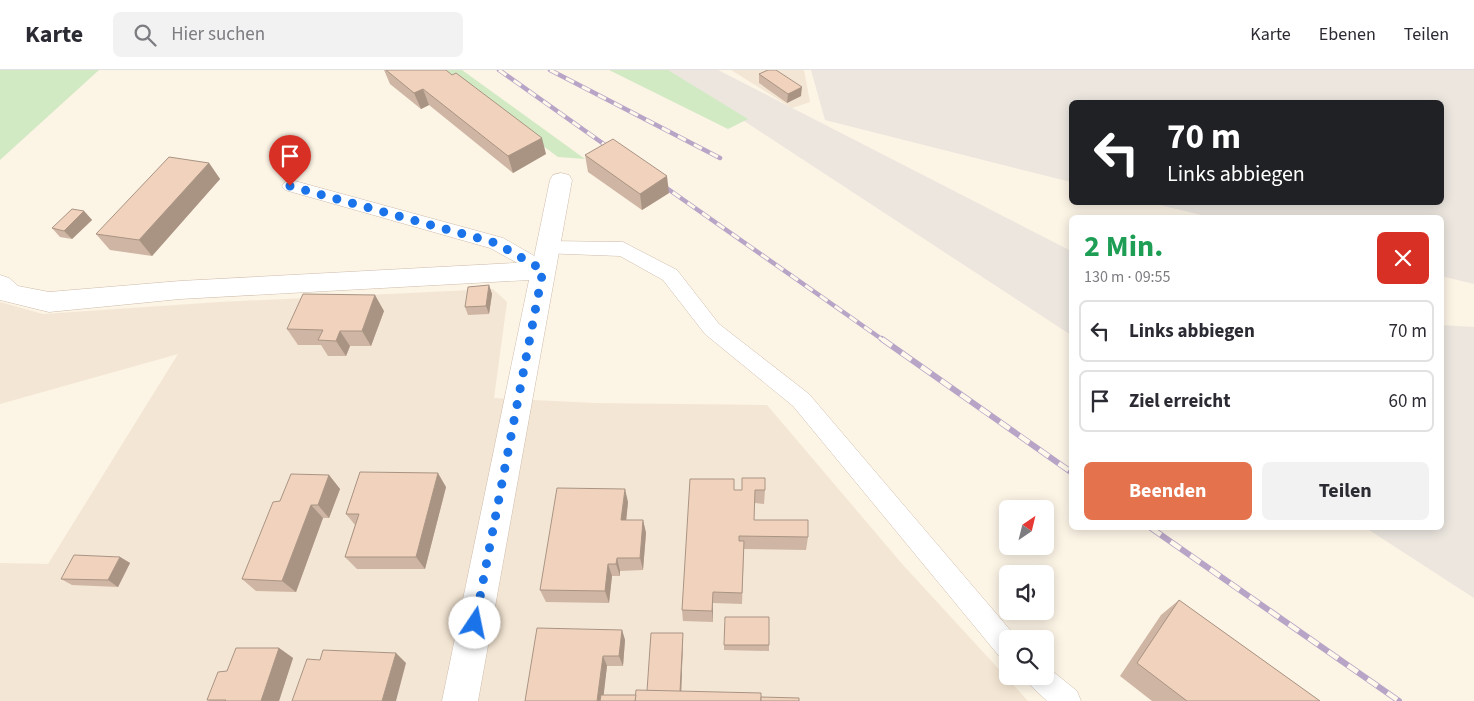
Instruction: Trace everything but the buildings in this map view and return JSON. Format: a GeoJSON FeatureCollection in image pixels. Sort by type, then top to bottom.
{"type":"FeatureCollection","features":[{"type":"Feature","properties":{"kind":"street"},"geometry":{"type":"LineString","coordinates":[[460,701],[561,180]]}},
{"type":"Feature","properties":{"kind":"street"},"geometry":{"type":"LineString","coordinates":[[0,284],[10,294],[48,302],[546,259]]}},
{"type":"Feature","properties":{"kind":"lane"},"geometry":{"type":"LineString","coordinates":[[290,186],[496,243],[546,259],[623,249],[670,275],[712,329],[801,400],[999,636]]}},
{"type":"Feature","properties":{"kind":"lane"},"geometry":{"type":"LineString","coordinates":[[1049,685],[1067,701]]}},
{"type":"Feature","properties":{"kind":"shaded area"},"geometry":{"type":"Polygon","coordinates":[[[666,70],[718,70],[1069,250],[1069,334],[666,70]]]}},
{"type":"Feature","properties":{"kind":"shaded area"},"geometry":{"type":"Polygon","coordinates":[[[731,70],[804,70],[810,102],[792,108],[731,70]]]}},
{"type":"Feature","properties":{"kind":"shaded area"},"geometry":{"type":"Polygon","coordinates":[[[811,70],[1474,70],[1474,284],[1444,277],[1444,215],[1202,215],[1159,205],[1444,205],[1444,100],[1069,100],[1069,181],[825,120],[811,70]]]}},
{"type":"Feature","properties":{"kind":"shaded area"},"geometry":{"type":"Polygon","coordinates":[[[493,289],[507,302],[494,398],[593,403],[767,405],[903,565],[999,669],[999,685],[1013,685],[1028,701],[0,701],[0,563],[48,564],[178,354],[0,404],[0,302],[43,314],[220,302],[493,289]]]}},
{"type":"Feature","properties":{"kind":"shaded area"},"geometry":{"type":"Polygon","coordinates":[[[1444,325],[1474,327],[1474,598],[1369,530],[1444,530],[1444,325]]]}},
{"type":"Feature","properties":{"kind":"green space"},"geometry":{"type":"Polygon","coordinates":[[[0,70],[99,70],[0,160],[0,70]]]}},
{"type":"Feature","properties":{"kind":"green space"},"geometry":{"type":"Polygon","coordinates":[[[440,70],[462,70],[585,159],[558,157],[440,70]]]}},
{"type":"Feature","properties":{"kind":"green space"},"geometry":{"type":"Polygon","coordinates":[[[609,70],[668,70],[748,119],[728,129],[609,70]]]}},
{"type":"Feature","properties":{"kind":"railway"},"geometry":{"type":"LineString","coordinates":[[499,70],[615,152]]}},
{"type":"Feature","properties":{"kind":"railway"},"geometry":{"type":"LineString","coordinates":[[550,70],[720,158]]}},
{"type":"Feature","properties":{"kind":"railway"},"geometry":{"type":"LineString","coordinates":[[658,182],[883,340]]}},
{"type":"Feature","properties":{"kind":"railway"},"geometry":{"type":"LineString","coordinates":[[882,339],[1069,471]]}},
{"type":"Feature","properties":{"kind":"railway"},"geometry":{"type":"LineString","coordinates":[[1154,530],[1399,701]]}},
{"type":"Feature","properties":{"kind":"route"},"geometry":{"type":"LineString","coordinates":[[290,186],[496,243],[543,270],[475,623]]}}]}
